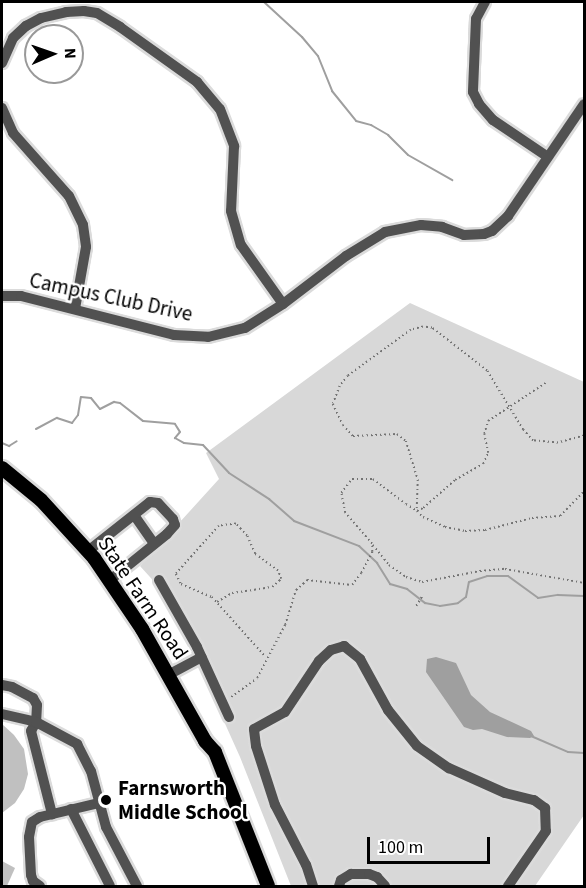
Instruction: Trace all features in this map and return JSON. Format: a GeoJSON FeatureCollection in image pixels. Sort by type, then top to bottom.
{"type":"FeatureCollection","features":[{"type":"Feature","properties":{"kind":"main road","name":"State Farm Road"},"geometry":{"type":"LineString","coordinates":[[2,468],[41,500],[88,550],[110,580],[205,741],[215,752],[268,886]]}},
{"type":"Feature","properties":{"kind":"main road","name":"State Farm Road"},"geometry":{"type":"LineString","coordinates":[[205,741],[207,756],[260,886]]}},
{"type":"Feature","properties":{"kind":"street"},"geometry":{"type":"LineString","coordinates":[[485,2],[476,19],[474,92],[479,104],[493,120],[548,157],[585,104]]}},
{"type":"Feature","properties":{"kind":"street"},"geometry":{"type":"LineString","coordinates":[[2,63],[13,38],[26,26],[41,18],[66,12],[84,11],[97,14],[120,27],[197,82],[220,109],[234,146],[231,211],[240,244],[283,304]]}},
{"type":"Feature","properties":{"kind":"street"},"geometry":{"type":"LineString","coordinates":[[2,108],[13,133],[62,187],[83,225],[86,247],[75,309]]}},
{"type":"Feature","properties":{"kind":"street","name":"Campus Club Drive"},"geometry":{"type":"LineString","coordinates":[[2,296],[21,296],[174,335],[208,337],[245,328],[283,304],[346,256],[385,232],[422,225],[475,235],[484,234],[501,225],[548,157]]}},
{"type":"Feature","properties":{"kind":"street"},"geometry":{"type":"LineString","coordinates":[[88,550],[155,502],[173,519],[174,525],[110,580]]}},
{"type":"Feature","properties":{"kind":"street"},"geometry":{"type":"LineString","coordinates":[[134,515],[154,544]]}},
{"type":"Feature","properties":{"kind":"street"},"geometry":{"type":"LineString","coordinates":[[159,580],[201,657],[229,717]]}},
{"type":"Feature","properties":{"kind":"street"},"geometry":{"type":"LineString","coordinates":[[313,886],[306,865],[275,805],[256,746],[254,729],[285,712],[319,662],[331,650],[344,646],[360,659],[388,711],[417,746],[449,768],[505,793],[534,800],[545,808],[546,831],[508,886]]}},
{"type":"Feature","properties":{"kind":"street"},"geometry":{"type":"LineString","coordinates":[[168,675],[201,657]]}},
{"type":"Feature","properties":{"kind":"street"},"geometry":{"type":"LineString","coordinates":[[2,685],[12,687],[33,698],[37,705],[36,722],[31,731],[52,814]]}},
{"type":"Feature","properties":{"kind":"street"},"geometry":{"type":"LineString","coordinates":[[2,714],[36,722],[77,744],[91,771],[106,827],[137,886]]}},
{"type":"Feature","properties":{"kind":"street"},"geometry":{"type":"LineString","coordinates":[[40,886],[33,881],[32,875],[29,829],[32,822],[52,814],[99,803]]}},
{"type":"Feature","properties":{"kind":"street"},"geometry":{"type":"LineString","coordinates":[[71,809],[110,886]]}},
{"type":"Feature","properties":{"kind":"street"},"geometry":{"type":"LineString","coordinates":[[339,886],[341,880],[351,874],[369,874],[377,877],[385,886]]}},
{"type":"Feature","properties":{"kind":"path"},"geometry":{"type":"LineString","coordinates":[[417,511],[418,480],[406,441],[397,434],[353,436],[344,425],[333,404],[344,381],[411,330],[432,327],[487,371],[533,441],[558,443],[585,436]]}},
{"type":"Feature","properties":{"kind":"path"},"geometry":{"type":"LineString","coordinates":[[417,511],[454,480],[483,464],[488,453],[484,434],[488,421],[547,382]]}},
{"type":"Feature","properties":{"kind":"path"},"geometry":{"type":"LineString","coordinates":[[585,491],[560,516],[532,519],[485,530],[465,531],[445,527],[423,517],[373,479],[352,479],[341,493],[345,513],[389,565],[406,577],[422,582],[506,568],[585,583]]}},
{"type":"Feature","properties":{"kind":"path"},"geometry":{"type":"LineString","coordinates":[[217,602],[232,593],[272,587],[281,579],[278,571],[255,554],[247,536],[236,525],[219,526],[176,574],[180,584],[212,597],[266,657]]}},
{"type":"Feature","properties":{"kind":"path"},"geometry":{"type":"LineString","coordinates":[[223,702],[257,678],[266,657],[285,625],[296,591],[307,580],[352,585],[367,563],[372,552],[372,544]]}},
{"type":"Feature","properties":{"kind":"path"},"geometry":{"type":"LineString","coordinates":[[417,605],[422,596]]}},
{"type":"Feature","properties":{"kind":"shaded area"},"geometry":{"type":"Polygon","coordinates":[[[410,303],[584,382],[584,815],[535,886],[291,886],[240,757],[168,597],[140,566],[219,479],[206,453],[410,303]]]}},
{"type":"Feature","properties":{"kind":"shaded area"},"geometry":{"type":"Polygon","coordinates":[[[436,657],[456,663],[471,695],[490,712],[531,731],[534,736],[530,738],[507,737],[482,729],[473,730],[464,727],[426,672],[427,659],[436,657]]]}},
{"type":"Feature","properties":{"kind":"building"},"geometry":{"type":"Polygon","coordinates":[[[2,724],[24,749],[28,774],[24,789],[15,803],[2,813],[2,724]]]}},
{"type":"Feature","properties":{"kind":"building"},"geometry":{"type":"Polygon","coordinates":[[[2,861],[15,868],[7,886],[2,886],[2,861]]]}},
{"type":"Feature","properties":{"kind":"waterway"},"geometry":{"type":"LineString","coordinates":[[264,2],[302,37],[318,56],[332,91],[356,121],[371,125],[388,135],[408,155],[452,180]]}},
{"type":"Feature","properties":{"kind":"waterway"},"geometry":{"type":"LineString","coordinates":[[36,429],[57,418],[72,423],[78,415],[81,397],[91,398],[100,409],[114,402],[120,403],[143,421],[175,424],[180,432],[175,438],[184,443],[203,445],[229,473],[269,499],[294,521],[359,546],[377,563],[390,584],[407,589],[425,603],[440,606],[458,603],[466,597],[469,582],[487,576],[508,576],[538,598],[558,595],[584,596]]}},
{"type":"Feature","properties":{"kind":"waterway"},"geometry":{"type":"LineString","coordinates":[[2,443],[9,446],[17,441]]}},
{"type":"Feature","properties":{"kind":"waterway"},"geometry":{"type":"LineString","coordinates":[[531,736],[568,752],[584,753]]}},
{"type":"Feature","properties":{"kind":"place","name":"Farnsworth Middle School"},"geometry":{"type":"Point","coordinates":[106,800]}}]}
